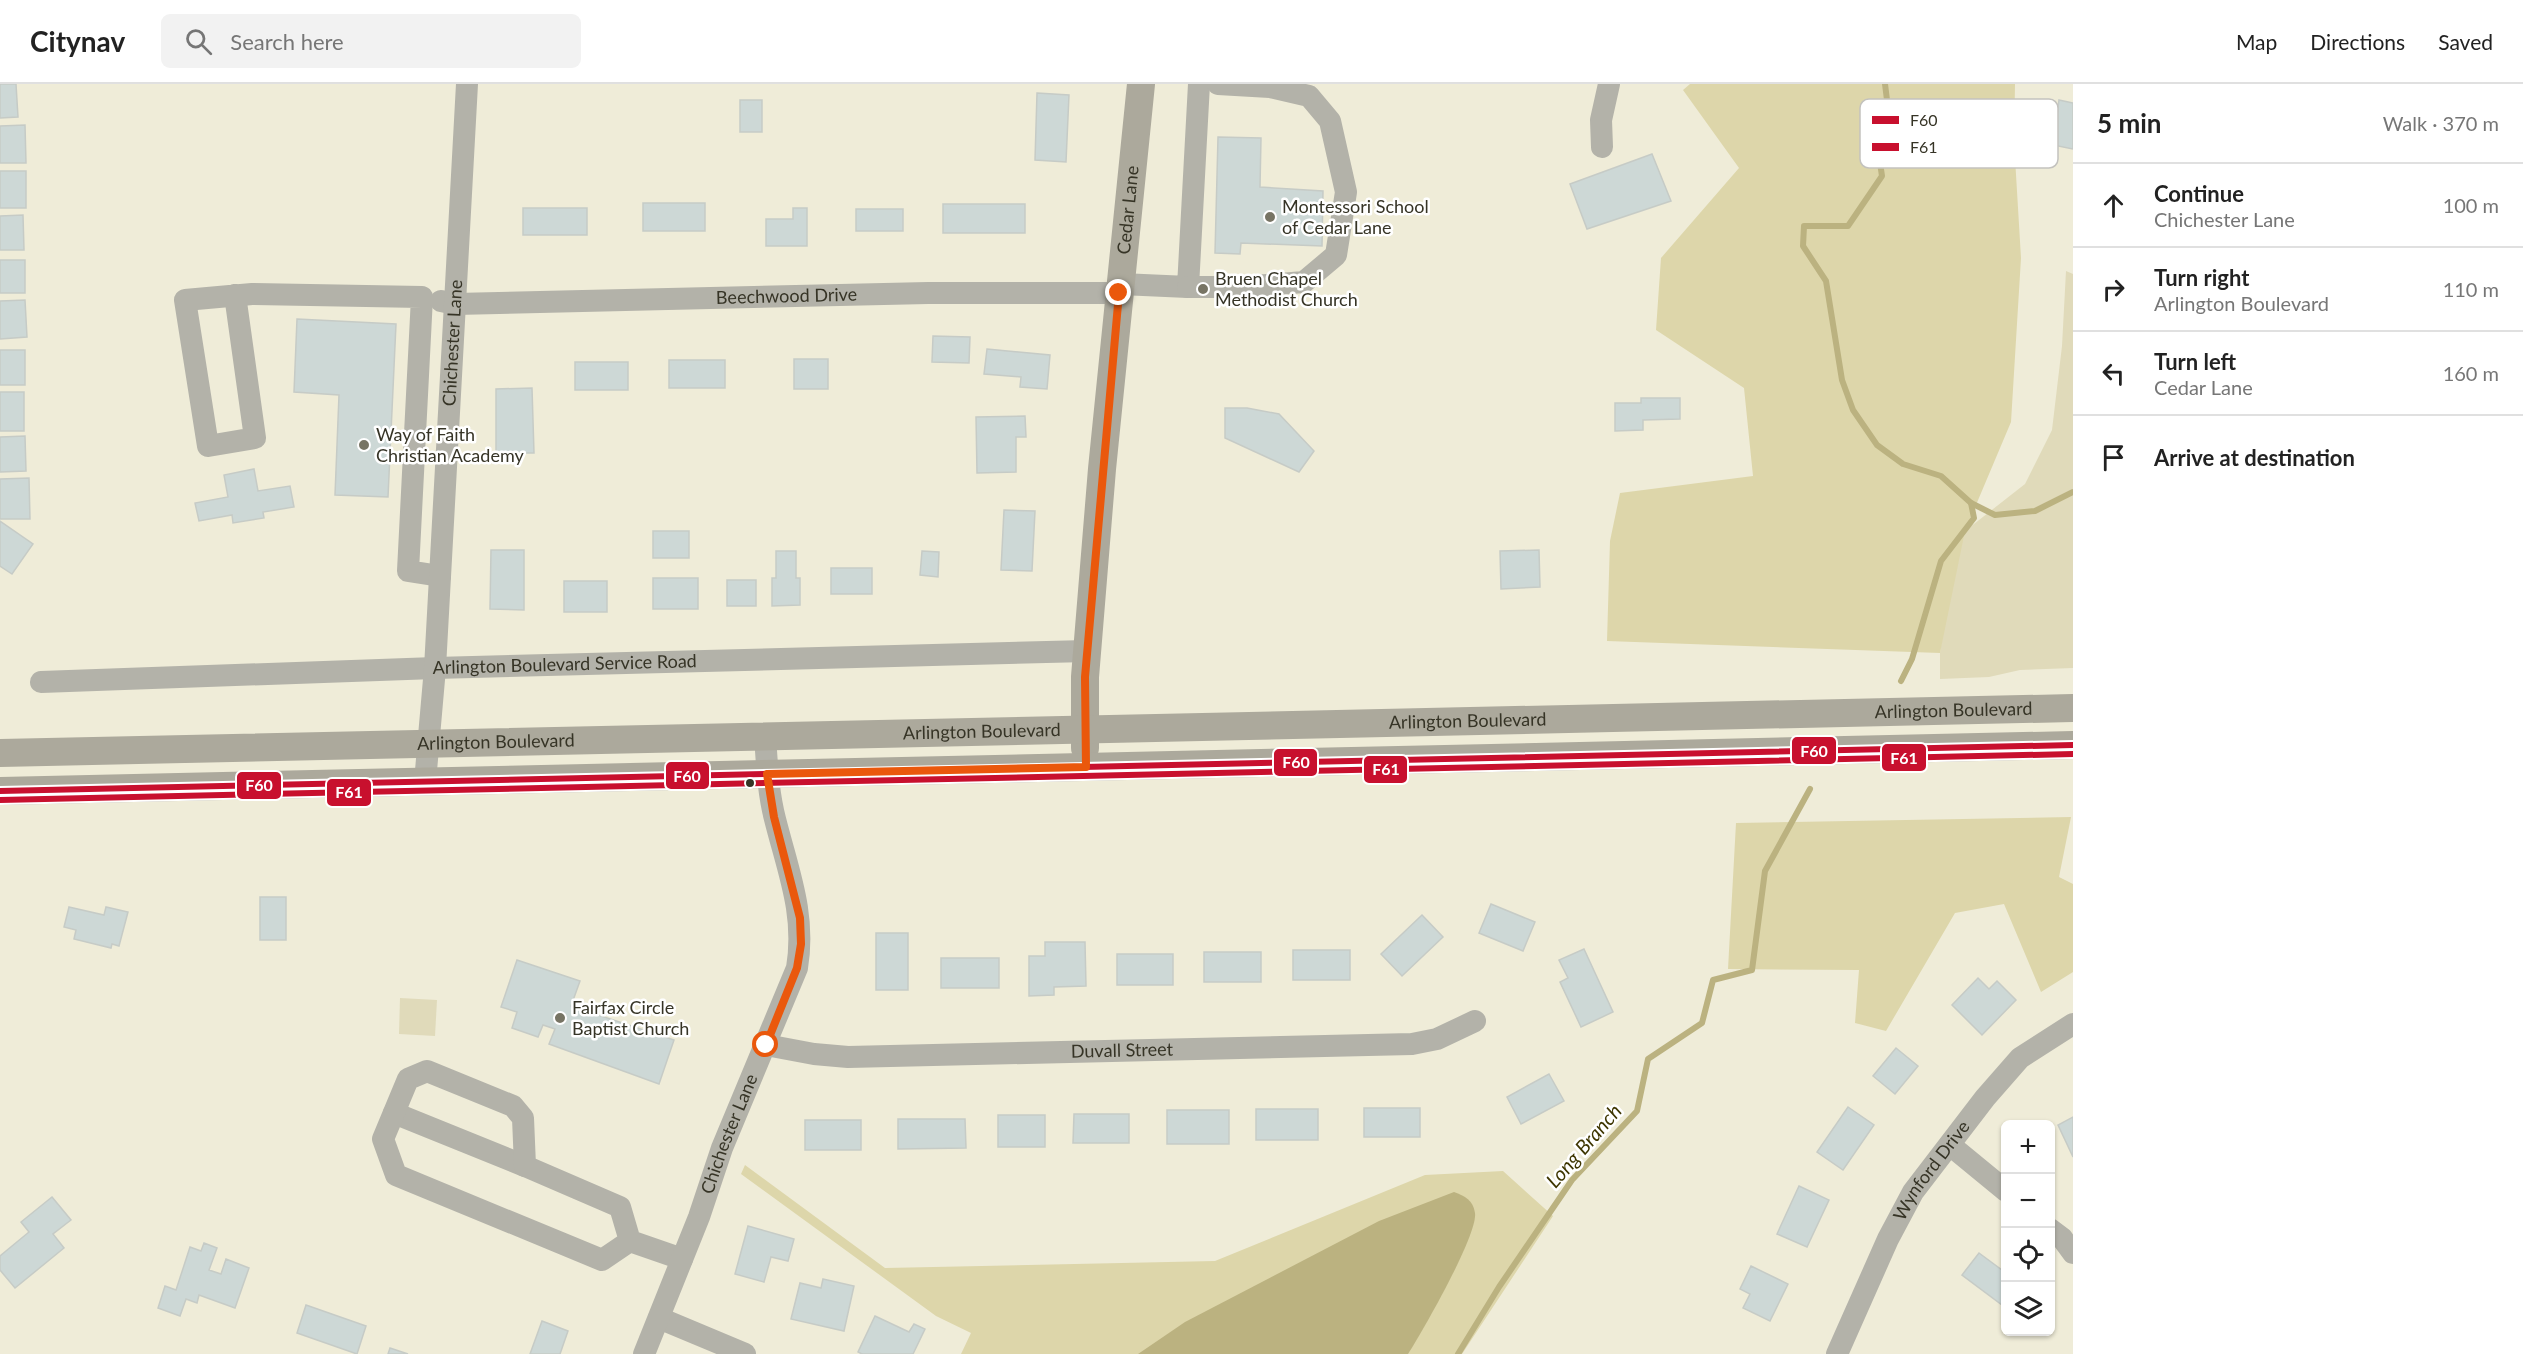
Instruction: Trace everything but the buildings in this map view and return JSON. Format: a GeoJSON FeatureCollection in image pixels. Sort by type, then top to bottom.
{"type":"FeatureCollection","features":[{"type":"Feature","properties":{"kind":"main road","name":"Cedar Lane"},"geometry":{"type":"LineString","coordinates":[[1086,767],[1087,651],[1141,84]]}},
{"type":"Feature","properties":{"kind":"main road","name":"Arlington Boulevard"},"geometry":{"type":"LineString","coordinates":[[0,753],[2073,708]]}},
{"type":"Feature","properties":{"kind":"main road","name":"Arlington Boulevard"},"geometry":{"type":"LineString","coordinates":[[0,791],[2073,746]]}},
{"type":"Feature","properties":{"kind":"street","name":"Chichester Lane"},"geometry":{"type":"LineString","coordinates":[[425,782],[435,668],[467,84]]}},
{"type":"Feature","properties":{"kind":"street"},"geometry":{"type":"LineString","coordinates":[[1188,286],[1199,84]]}},
{"type":"Feature","properties":{"kind":"street","name":"Beechwood Drive"},"geometry":{"type":"LineString","coordinates":[[235,295],[255,438],[208,446],[186,300],[235,295],[252,294],[423,297],[454,304],[1242,286],[1304,282],[1336,255],[1338,245],[1346,192],[1330,121],[1309,96],[1270,87],[1218,84]]}},
{"type":"Feature","properties":{"kind":"street"},"geometry":{"type":"LineString","coordinates":[[1602,147],[1601,120],[1609,84]]}},
{"type":"Feature","properties":{"kind":"street"},"geometry":{"type":"LineString","coordinates":[[423,297],[408,571],[440,576]]}},
{"type":"Feature","properties":{"kind":"street","name":"Arlington Boulevard Service Road"},"geometry":{"type":"LineString","coordinates":[[41,682],[435,668],[1087,651]]}},
{"type":"Feature","properties":{"kind":"street","name":"Chichester Lane"},"geometry":{"type":"LineString","coordinates":[[644,1354],[682,1259],[722,1148],[797,968],[801,944],[800,918],[774,817],[767,774],[765,736]]}},
{"type":"Feature","properties":{"kind":"street","name":"Duvall Street"},"geometry":{"type":"LineString","coordinates":[[766,1045],[814,1054],[848,1057],[1412,1044],[1437,1039],[1475,1021]]}},
{"type":"Feature","properties":{"kind":"street","name":"Wynford Drive"},"geometry":{"type":"LineString","coordinates":[[1837,1354],[1888,1239],[1913,1192],[1985,1098],[2020,1058],[2073,1024]]}},
{"type":"Feature","properties":{"kind":"street"},"geometry":{"type":"LineString","coordinates":[[525,1166],[523,1118],[513,1106],[427,1071],[408,1079],[383,1139],[396,1175],[602,1260],[630,1241]]}},
{"type":"Feature","properties":{"kind":"street"},"geometry":{"type":"LineString","coordinates":[[394,1113],[620,1207],[630,1241]]}},
{"type":"Feature","properties":{"kind":"street"},"geometry":{"type":"LineString","coordinates":[[1950,1145],[2001,1187]]}},
{"type":"Feature","properties":{"kind":"street"},"geometry":{"type":"LineString","coordinates":[[2055,1232],[2073,1252]]}},
{"type":"Feature","properties":{"kind":"street"},"geometry":{"type":"LineString","coordinates":[[630,1241],[682,1259]]}},
{"type":"Feature","properties":{"kind":"street"},"geometry":{"type":"LineString","coordinates":[[658,1318],[745,1354]]}},
{"type":"Feature","properties":{"kind":"shaded area"},"geometry":{"type":"Polygon","coordinates":[[[1690,84],[2015,84],[2015,99],[1860,99],[1860,168],[2016,168],[2021,258],[2011,422],[1965,531],[1940,653],[1607,641],[1610,541],[1620,493],[1753,476],[1744,388],[1656,330],[1661,258],[1739,168],[1683,90],[1690,84]]]}},
{"type":"Feature","properties":{"kind":"shaded area"},"geometry":{"type":"Polygon","coordinates":[[[2066,271],[2073,274],[2073,668],[2020,670],[1989,677],[1940,679],[1940,653],[1949,589],[1965,531],[2025,484],[2052,430],[2062,346],[2066,271]]]}},
{"type":"Feature","properties":{"kind":"shaded area"},"geometry":{"type":"Polygon","coordinates":[[[2071,817],[2059,877],[2073,884],[2073,972],[2041,992],[2004,904],[1955,913],[1886,1031],[1855,1023],[1859,970],[1728,969],[1736,823],[2071,817]]]}},
{"type":"Feature","properties":{"kind":"shaded area"},"geometry":{"type":"Polygon","coordinates":[[[400,998],[437,1000],[435,1036],[399,1034],[400,998]]]}},
{"type":"Feature","properties":{"kind":"shaded area"},"geometry":{"type":"Polygon","coordinates":[[[745,1165],[885,1268],[1215,1261],[1425,1175],[1503,1171],[1553,1216],[1462,1354],[961,1354],[971,1333],[936,1316],[741,1174],[745,1165]]]}},
{"type":"Feature","properties":{"kind":"shaded area"},"geometry":{"type":"Polygon","coordinates":[[[1454,1192],[1465,1197],[1472,1205],[1475,1213],[1474,1224],[1448,1284],[1408,1354],[1138,1354],[1185,1322],[1379,1221],[1454,1192]]]}},
{"type":"Feature","properties":{"kind":"waterway"},"geometry":{"type":"LineString","coordinates":[[1885,84],[1887,99]]}},
{"type":"Feature","properties":{"kind":"waterway"},"geometry":{"type":"LineString","coordinates":[[1881,168],[1882,176],[1848,226],[1804,226],[1803,246],[1826,281],[1842,380],[1853,410],[1877,445],[1903,464],[1941,476],[1971,503],[1995,515],[2035,511],[2073,492]]}},
{"type":"Feature","properties":{"kind":"waterway"},"geometry":{"type":"LineString","coordinates":[[1901,681],[1912,659],[1941,561],[1974,518],[1971,503]]}},
{"type":"Feature","properties":{"kind":"waterway","name":"Long Branch"},"geometry":{"type":"LineString","coordinates":[[1458,1354],[1499,1287],[1572,1180],[1637,1111],[1648,1059],[1702,1023],[1713,980],[1752,970],[1765,871],[1810,789]]}},
{"type":"Feature","properties":{"kind":"transit line","name":"F60"},"geometry":{"type":"LineString","coordinates":[[0,791],[2073,745]]}},
{"type":"Feature","properties":{"kind":"transit line","name":"F61"},"geometry":{"type":"LineString","coordinates":[[0,800],[2073,754]]}},
{"type":"Feature","properties":{"kind":"place","name":"Montessori School of Cedar Lane"},"geometry":{"type":"Point","coordinates":[1270,217]}},
{"type":"Feature","properties":{"kind":"place","name":"Bruen Chapel Methodist Church"},"geometry":{"type":"Point","coordinates":[1203,289]}},
{"type":"Feature","properties":{"kind":"place","name":"Way of Faith Christian Academy"},"geometry":{"type":"Point","coordinates":[364,445]}},
{"type":"Feature","properties":{"kind":"place","name":"Fairfax Circle Baptist Church"},"geometry":{"type":"Point","coordinates":[560,1018]}},
{"type":"Feature","properties":{"kind":"route"},"geometry":{"type":"LineString","coordinates":[[766,1045],[797,968],[801,944],[800,918],[774,817],[767,774],[1086,767],[1085,677],[1119,293]]}}]}
